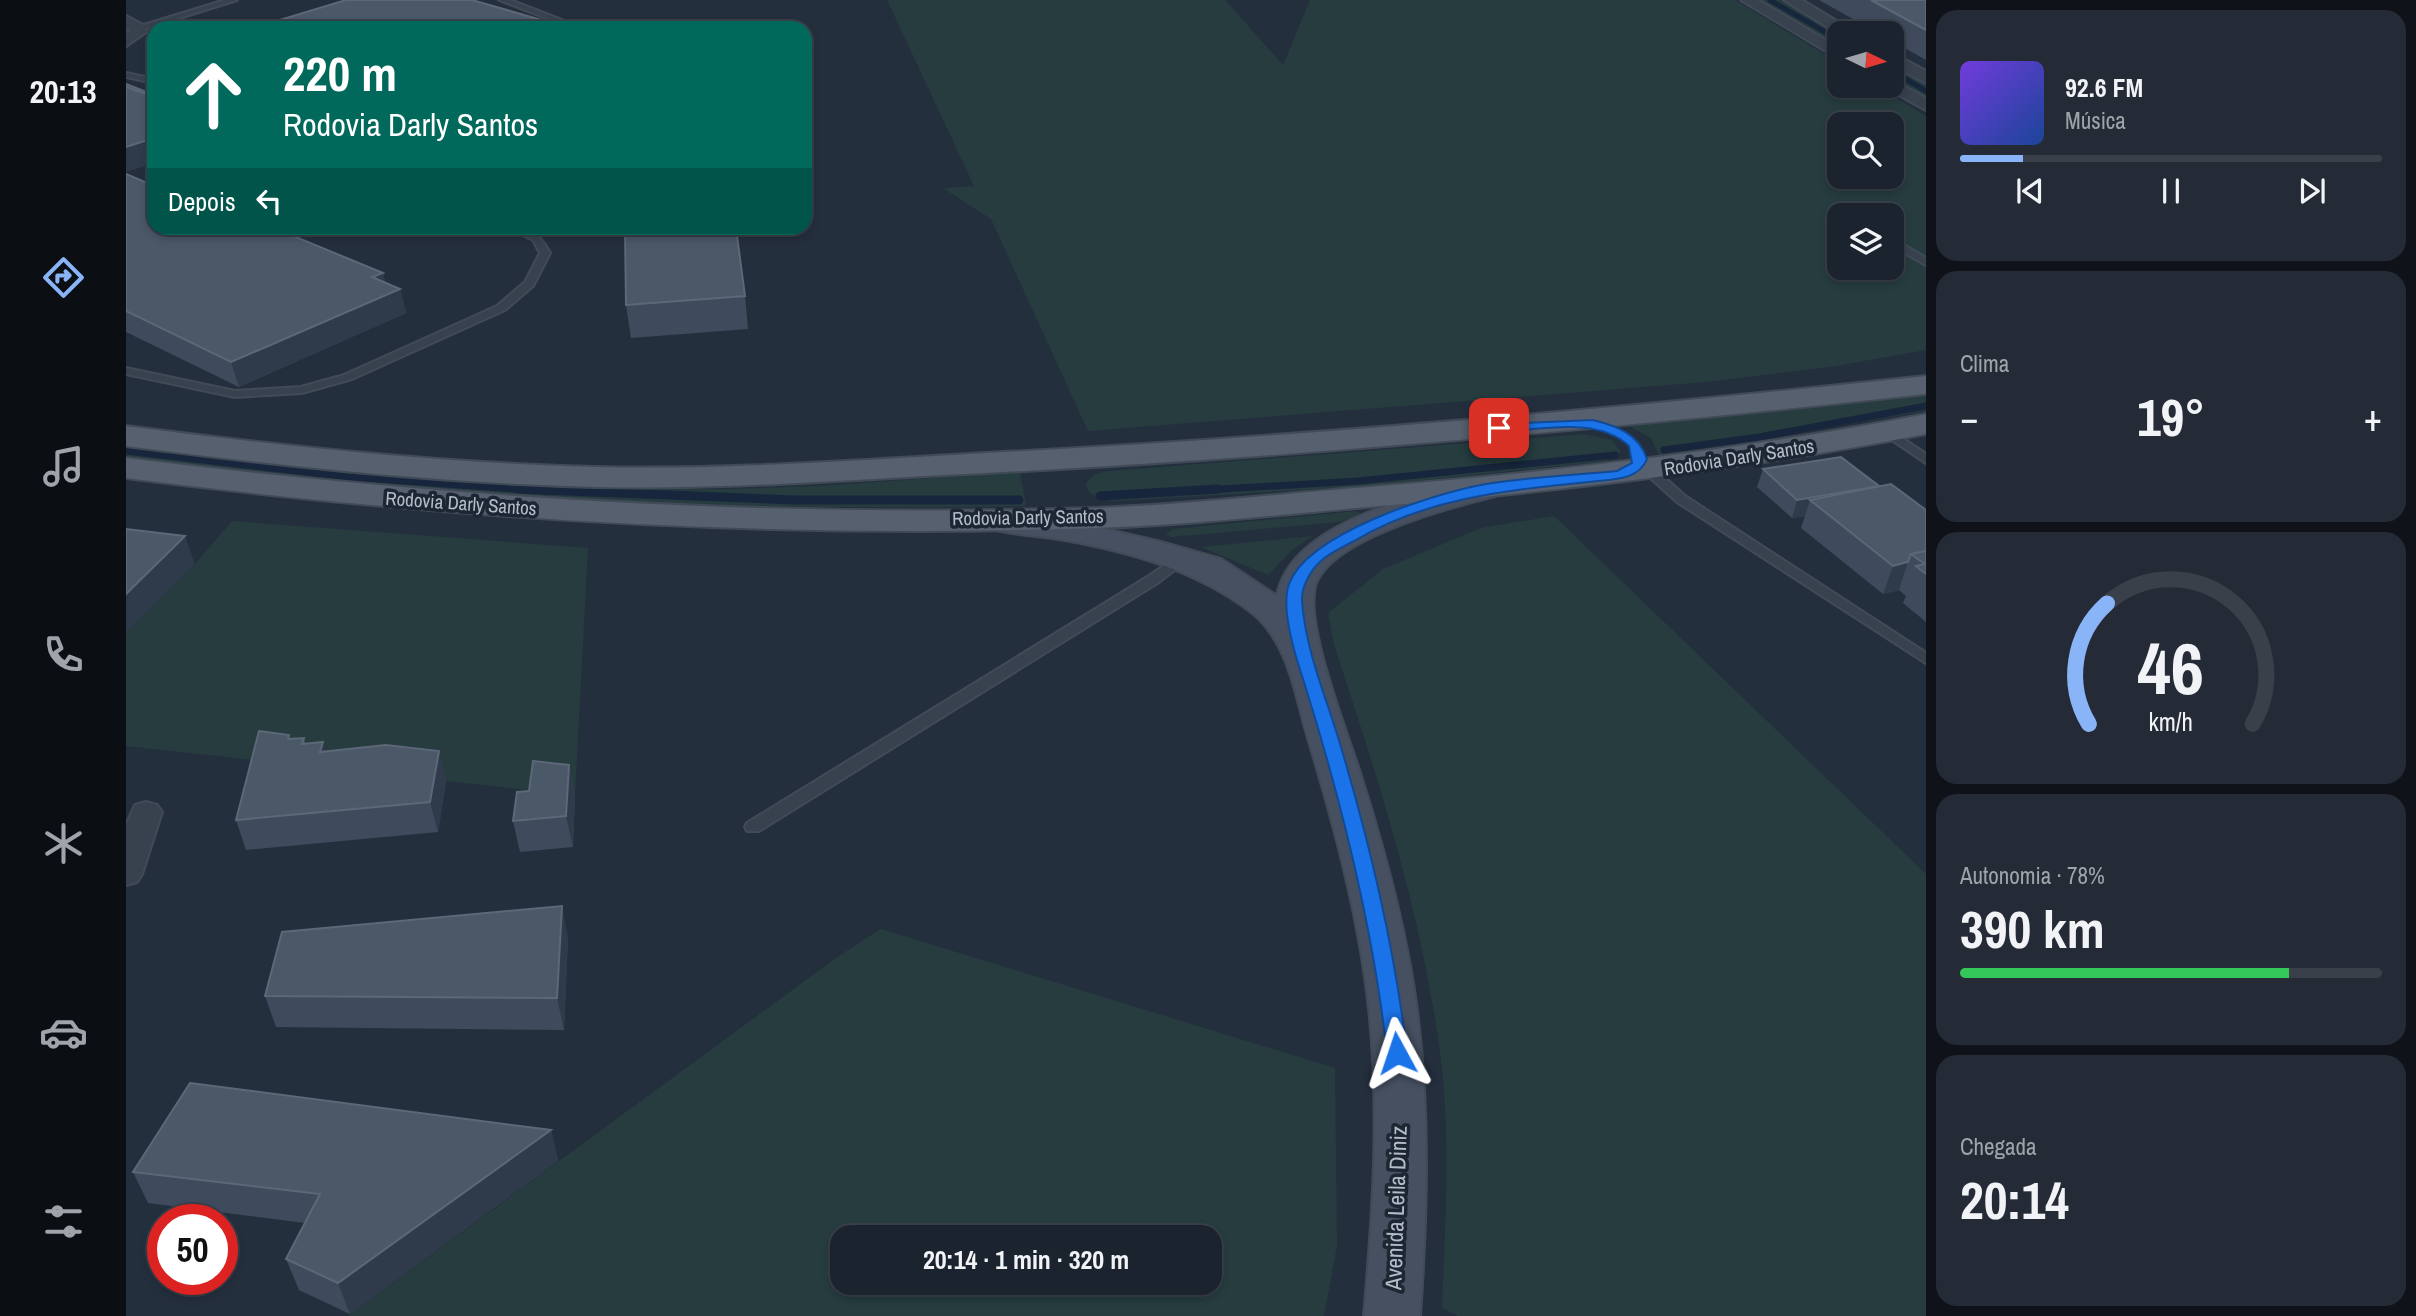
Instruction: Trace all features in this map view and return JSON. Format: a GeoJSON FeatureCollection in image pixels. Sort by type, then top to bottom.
{"type":"FeatureCollection","features":[{"type":"Feature","properties":{"kind":"main road"},"geometry":{"type":"LineString","coordinates":[[1857,395],[1926,376]]}},
{"type":"Feature","properties":{"kind":"main road","name":"Rodovia Darly Santos"},"geometry":{"type":"LineString","coordinates":[[126,436],[366,465],[595,478],[728,476],[1103,457],[1579,422],[1857,395],[1926,385]]}},
{"type":"Feature","properties":{"kind":"main road"},"geometry":{"type":"LineString","coordinates":[[1579,422],[1606,427],[1636,444],[1640,452],[1635,473]]}},
{"type":"Feature","properties":{"kind":"main road","name":"Rodovia Darly Santos"},"geometry":{"type":"LineString","coordinates":[[126,468],[328,492],[496,506],[740,517],[1098,518],[1485,488],[1635,473],[1926,424]]}},
{"type":"Feature","properties":{"kind":"main road"},"geometry":{"type":"LineString","coordinates":[[1098,518],[1076,507],[1069,500],[1065,485],[1073,471],[1103,457]]}},
{"type":"Feature","properties":{"kind":"main road","name":"Avenida Leila Diniz"},"geometry":{"type":"LineString","coordinates":[[1392,1316],[1398,1206],[1399,1074],[1393,1010],[1351,810],[1301,650],[1294,598],[1297,583],[1315,557],[1397,514],[1485,488]]}},
{"type":"Feature","properties":{"kind":"main road"},"geometry":{"type":"LineString","coordinates":[[943,518],[1054,528],[1182,557]]}},
{"type":"Feature","properties":{"kind":"main road","name":"Avenida Leila Diniz"},"geometry":{"type":"LineString","coordinates":[[1098,518],[1231,581],[1274,613],[1301,650]]}},
{"type":"Feature","properties":{"kind":"street"},"geometry":{"type":"LineString","coordinates":[[1748,0],[1827,47]]}},
{"type":"Feature","properties":{"kind":"street"},"geometry":{"type":"LineString","coordinates":[[1791,0],[1827,21]]}},
{"type":"Feature","properties":{"kind":"street"},"geometry":{"type":"LineString","coordinates":[[126,41],[138,32],[132,25]]}},
{"type":"Feature","properties":{"kind":"street"},"geometry":{"type":"LineString","coordinates":[[1904,65],[1926,78]]}},
{"type":"Feature","properties":{"kind":"street"},"geometry":{"type":"LineString","coordinates":[[1904,92],[1926,105]]}},
{"type":"Feature","properties":{"kind":"street"},"geometry":{"type":"LineString","coordinates":[[126,874],[146,812]]}},
{"type":"Feature","properties":{"kind":"lane"},"geometry":{"type":"LineString","coordinates":[[148,21],[233,0]]}},
{"type":"Feature","properties":{"kind":"lane"},"geometry":{"type":"LineString","coordinates":[[503,0],[560,21]]}},
{"type":"Feature","properties":{"kind":"lane"},"geometry":{"type":"LineString","coordinates":[[136,76],[147,72]]}},
{"type":"Feature","properties":{"kind":"lane"},"geometry":{"type":"LineString","coordinates":[[126,75],[147,79]]}},
{"type":"Feature","properties":{"kind":"lane"},"geometry":{"type":"LineString","coordinates":[[126,371],[235,394],[302,390],[348,376],[501,308],[529,284],[545,253],[537,238],[530,235]]}},
{"type":"Feature","properties":{"kind":"lane"},"geometry":{"type":"LineString","coordinates":[[1904,249],[1926,262]]}},
{"type":"Feature","properties":{"kind":"lane"},"geometry":{"type":"LineString","coordinates":[[1887,432],[1926,459]]}},
{"type":"Feature","properties":{"kind":"lane"},"geometry":{"type":"LineString","coordinates":[[1635,473],[1681,499],[1926,659]]}},
{"type":"Feature","properties":{"kind":"lane"},"geometry":{"type":"LineString","coordinates":[[753,827],[1154,579],[1182,557]]}},
{"type":"Feature","properties":{"kind":"green space"},"geometry":{"type":"Polygon","coordinates":[[[887,0],[1225,0],[1283,65],[1310,0],[1735,0],[1827,56],[1827,98],[1896,98],[1926,116],[1926,350],[1830,367],[1706,382],[1088,431],[991,219],[943,188],[974,186],[887,0]]]}},
{"type":"Feature","properties":{"kind":"green space"},"geometry":{"type":"Polygon","coordinates":[[[1757,0],[1780,0],[1827,28],[1827,41],[1757,0]]]}},
{"type":"Feature","properties":{"kind":"green space"},"geometry":{"type":"Polygon","coordinates":[[[1904,72],[1926,84],[1926,99],[1904,86],[1904,72]]]}},
{"type":"Feature","properties":{"kind":"green space"},"geometry":{"type":"Polygon","coordinates":[[[1926,392],[1926,411],[1659,455],[1651,438],[1627,425],[1794,410],[1926,392]]]}},
{"type":"Feature","properties":{"kind":"green space"},"geometry":{"type":"Polygon","coordinates":[[[1584,434],[1612,440],[1621,452],[1606,461],[1369,486],[1115,501],[1093,495],[1086,484],[1093,475],[1108,471],[1584,434]]]}},
{"type":"Feature","properties":{"kind":"green space"},"geometry":{"type":"Polygon","coordinates":[[[126,445],[395,475],[597,488],[754,488],[1020,471],[1026,506],[688,504],[463,492],[238,471],[126,457],[126,445]]]}},
{"type":"Feature","properties":{"kind":"green space"},"geometry":{"type":"Polygon","coordinates":[[[1357,511],[1361,514],[1340,522],[1171,537],[1166,534],[1172,529],[1357,511]]]}},
{"type":"Feature","properties":{"kind":"green space"},"geometry":{"type":"Polygon","coordinates":[[[1554,516],[1926,874],[1926,1316],[1458,1316],[1442,1308],[1446,1121],[1433,1007],[1398,850],[1334,645],[1328,613],[1383,569],[1481,528],[1554,516]]]}},
{"type":"Feature","properties":{"kind":"green space"},"geometry":{"type":"Polygon","coordinates":[[[232,521],[588,548],[575,795],[126,746],[126,633],[195,564],[232,521]]]}},
{"type":"Feature","properties":{"kind":"green space"},"geometry":{"type":"Polygon","coordinates":[[[1313,536],[1291,551],[1268,575],[1201,547],[1313,536]]]}},
{"type":"Feature","properties":{"kind":"green space"},"geometry":{"type":"Polygon","coordinates":[[[881,929],[1335,1068],[1337,1246],[1324,1316],[348,1316],[840,955],[881,929]]]}},
{"type":"Feature","properties":{"kind":"building"},"geometry":{"type":"Polygon","coordinates":[[[346,0],[472,0],[545,21],[276,21],[346,0]]]}},
{"type":"Feature","properties":{"kind":"building"},"geometry":{"type":"Polygon","coordinates":[[[1871,0],[1926,0],[1926,30],[1871,0]]]}},
{"type":"Feature","properties":{"kind":"building"},"geometry":{"type":"Polygon","coordinates":[[[126,84],[147,94],[126,87],[126,84]]]}},
{"type":"Feature","properties":{"kind":"building"},"geometry":{"type":"Polygon","coordinates":[[[126,87],[147,94],[147,140],[126,147],[126,87]]]}},
{"type":"Feature","properties":{"kind":"building"},"geometry":{"type":"Polygon","coordinates":[[[126,174],[147,183],[147,235],[291,235],[383,273],[372,277],[400,289],[231,362],[126,311],[126,174]]]}},
{"type":"Feature","properties":{"kind":"building"},"geometry":{"type":"Polygon","coordinates":[[[625,235],[737,235],[745,296],[626,305],[625,235]]]}},
{"type":"Feature","properties":{"kind":"building"},"geometry":{"type":"Polygon","coordinates":[[[1841,457],[1879,486],[1797,500],[1763,469],[1841,457]]]}},
{"type":"Feature","properties":{"kind":"building"},"geometry":{"type":"Polygon","coordinates":[[[1891,484],[1926,510],[1926,551],[1911,554],[1908,562],[1893,566],[1810,500],[1891,484]]]}},
{"type":"Feature","properties":{"kind":"building"},"geometry":{"type":"Polygon","coordinates":[[[126,529],[185,536],[126,594],[126,529]]]}},
{"type":"Feature","properties":{"kind":"building"},"geometry":{"type":"Polygon","coordinates":[[[1926,551],[1926,574],[1916,566],[1925,564],[1911,554],[1926,551]]]}},
{"type":"Feature","properties":{"kind":"building"},"geometry":{"type":"Polygon","coordinates":[[[259,731],[289,735],[288,739],[304,738],[302,744],[323,742],[320,752],[386,745],[439,751],[430,802],[236,820],[259,731]]]}},
{"type":"Feature","properties":{"kind":"building"},"geometry":{"type":"Polygon","coordinates":[[[533,761],[569,765],[566,816],[513,821],[517,792],[529,791],[533,761]]]}},
{"type":"Feature","properties":{"kind":"building"},"geometry":{"type":"Polygon","coordinates":[[[562,906],[557,998],[265,996],[282,932],[562,906]]]}},
{"type":"Feature","properties":{"kind":"building"},"geometry":{"type":"Polygon","coordinates":[[[190,1083],[551,1130],[338,1283],[286,1259],[320,1194],[133,1172],[190,1083]]]}},
{"type":"Feature","properties":{"kind":"waterway"},"geometry":{"type":"LineString","coordinates":[[1770,0],[1827,33]]}},
{"type":"Feature","properties":{"kind":"waterway"},"geometry":{"type":"LineString","coordinates":[[1904,78],[1926,91]]}},
{"type":"Feature","properties":{"kind":"waterway"},"geometry":{"type":"LineString","coordinates":[[1664,450],[1759,437],[1926,406]]}},
{"type":"Feature","properties":{"kind":"waterway"},"geometry":{"type":"LineString","coordinates":[[126,451],[348,477],[519,489]]}},
{"type":"Feature","properties":{"kind":"waterway"},"geometry":{"type":"LineString","coordinates":[[1188,491],[1358,481],[1615,455]]}},
{"type":"Feature","properties":{"kind":"waterway"},"geometry":{"type":"LineString","coordinates":[[519,489],[795,500],[1019,500]]}},
{"type":"Feature","properties":{"kind":"waterway"},"geometry":{"type":"LineString","coordinates":[[519,489],[547,491]]}},
{"type":"Feature","properties":{"kind":"waterway"},"geometry":{"type":"LineString","coordinates":[[1100,496],[1218,489]]}},
{"type":"Feature","properties":{"kind":"route"},"geometry":{"type":"LineString","coordinates":[[1397,1053],[1388,973],[1366,872],[1351,810],[1301,650],[1294,598],[1297,583],[1315,557],[1397,514],[1485,488],[1621,475],[1630,471],[1640,459],[1636,444],[1628,438],[1593,424],[1579,422],[1499,428]]}}]}
